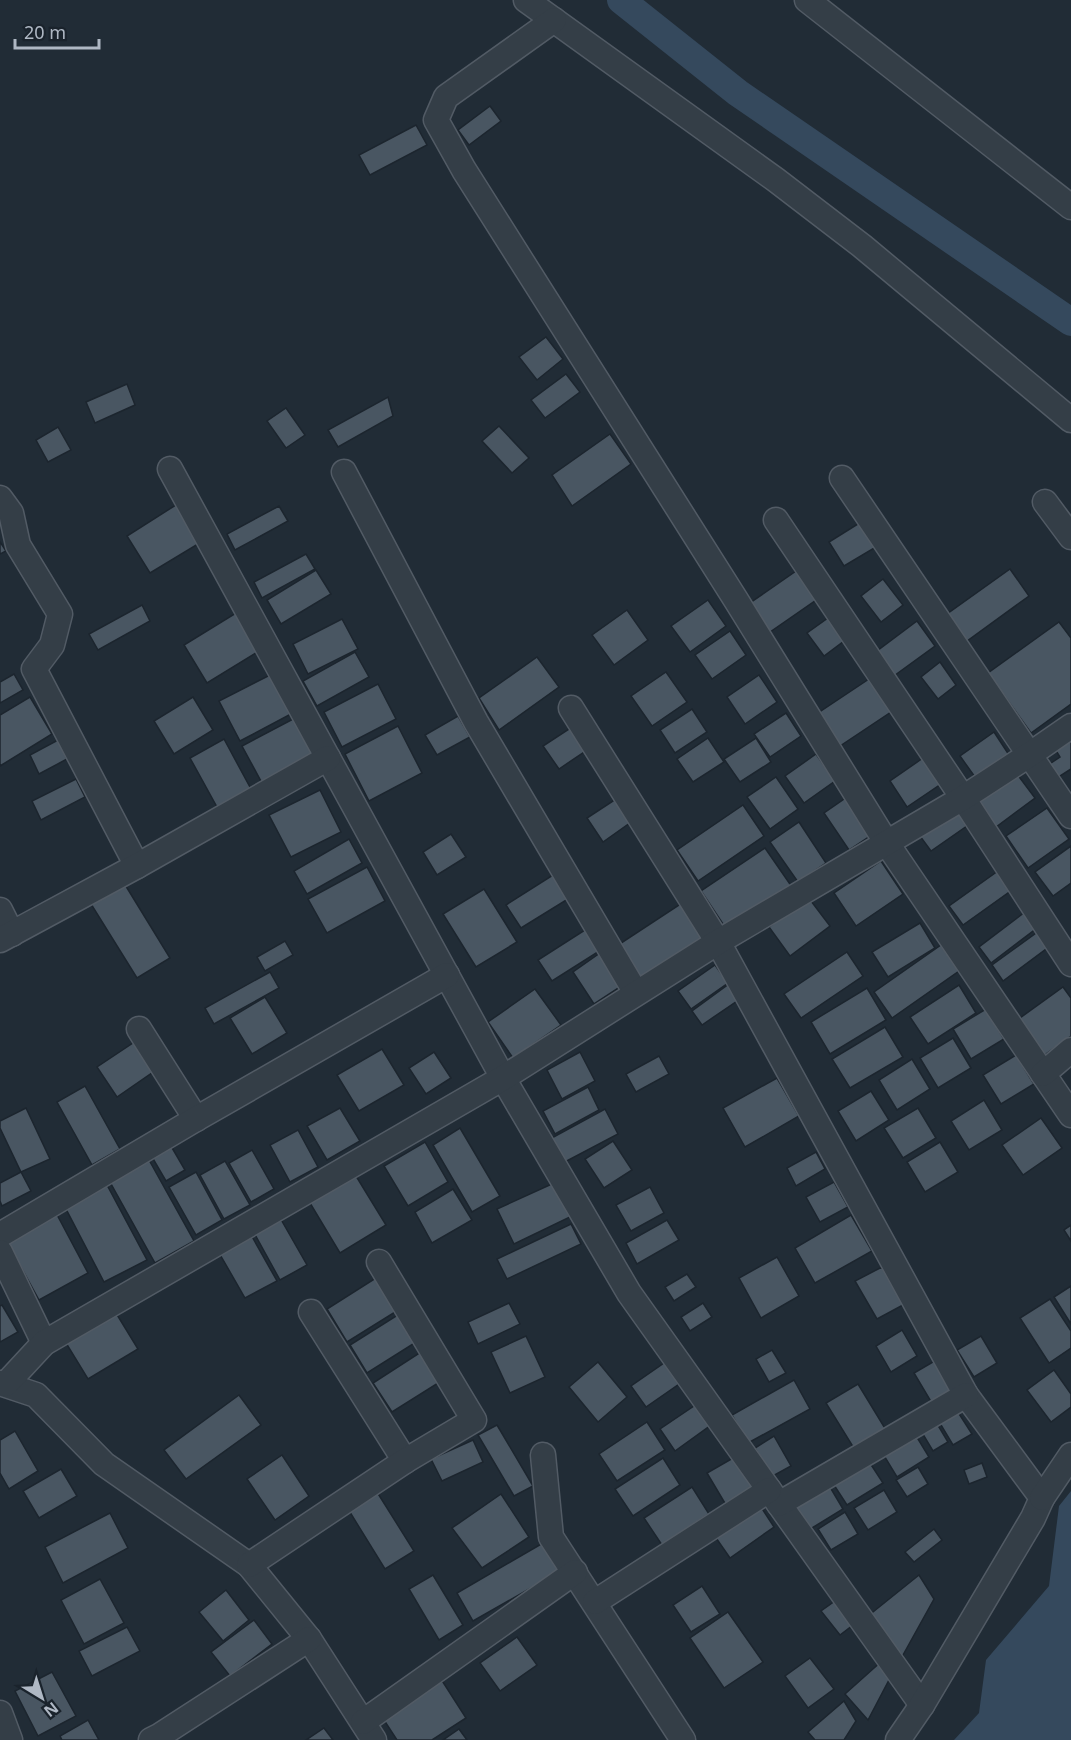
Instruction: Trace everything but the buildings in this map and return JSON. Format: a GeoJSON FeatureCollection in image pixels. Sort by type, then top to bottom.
{"type":"FeatureCollection","features":[{"type":"Feature","properties":{"kind":"street"},"geometry":{"type":"LineString","coordinates":[[526,0],[776,180],[862,246],[1071,420]]}},
{"type":"Feature","properties":{"kind":"street"},"geometry":{"type":"LineString","coordinates":[[807,0],[1071,207]]}},
{"type":"Feature","properties":{"kind":"street"},"geometry":{"type":"LineString","coordinates":[[554,20],[446,97],[436,120],[464,170],[724,580],[886,842],[1071,1115]]}},
{"type":"Feature","properties":{"kind":"street"},"geometry":{"type":"LineString","coordinates":[[170,469],[503,1078],[629,1293],[922,1705]]}},
{"type":"Feature","properties":{"kind":"street"},"geometry":{"type":"LineString","coordinates":[[344,472],[476,722],[636,993]]}},
{"type":"Feature","properties":{"kind":"street"},"geometry":{"type":"LineString","coordinates":[[842,478],[1071,816]]}},
{"type":"Feature","properties":{"kind":"street"},"geometry":{"type":"LineString","coordinates":[[0,498],[12,513],[18,545],[60,614],[52,645],[34,669],[137,867]]}},
{"type":"Feature","properties":{"kind":"street"},"geometry":{"type":"LineString","coordinates":[[1045,502],[1071,537]]}},
{"type":"Feature","properties":{"kind":"street"},"geometry":{"type":"LineString","coordinates":[[776,520],[963,798],[1071,964]]}},
{"type":"Feature","properties":{"kind":"street"},"geometry":{"type":"LineString","coordinates":[[571,708],[718,942],[966,1395],[1042,1498]]}},
{"type":"Feature","properties":{"kind":"street"},"geometry":{"type":"LineString","coordinates":[[575,1572],[369,1731],[309,1639],[249,1565],[104,1464],[36,1395],[3,1384],[44,1343],[503,1078],[718,942],[963,798],[1071,726]]}},
{"type":"Feature","properties":{"kind":"street"},"geometry":{"type":"LineString","coordinates":[[0,910],[6,937],[137,867],[328,758]]}},
{"type":"Feature","properties":{"kind":"street"},"geometry":{"type":"LineString","coordinates":[[0,1235],[447,975]]}},
{"type":"Feature","properties":{"kind":"street"},"geometry":{"type":"LineString","coordinates":[[139,1029],[196,1119]]}},
{"type":"Feature","properties":{"kind":"street"},"geometry":{"type":"LineString","coordinates":[[1043,1074],[1071,1050]]}},
{"type":"Feature","properties":{"kind":"street"},"geometry":{"type":"LineString","coordinates":[[0,1252],[44,1343]]}},
{"type":"Feature","properties":{"kind":"street"},"geometry":{"type":"LineString","coordinates":[[249,1565],[405,1461],[474,1420],[379,1262]]}},
{"type":"Feature","properties":{"kind":"street"},"geometry":{"type":"LineString","coordinates":[[311,1312],[405,1461]]}},
{"type":"Feature","properties":{"kind":"street"},"geometry":{"type":"LineString","coordinates":[[595,1602],[774,1497],[966,1395]]}},
{"type":"Feature","properties":{"kind":"street"},"geometry":{"type":"LineString","coordinates":[[543,1455],[551,1537],[683,1740]]}},
{"type":"Feature","properties":{"kind":"street"},"geometry":{"type":"LineString","coordinates":[[898,1740],[922,1705],[1033,1518],[1042,1498],[1071,1455]]}},
{"type":"Feature","properties":{"kind":"street"},"geometry":{"type":"LineString","coordinates":[[151,1740],[309,1639]]}},
{"type":"Feature","properties":{"kind":"street"},"geometry":{"type":"LineString","coordinates":[[0,1713],[10,1740]]}},
{"type":"Feature","properties":{"kind":"water"},"geometry":{"type":"Polygon","coordinates":[[[1071,1491],[1071,1740],[954,1740],[979,1713],[986,1660],[1049,1586],[1059,1506],[1071,1491]]]}},
{"type":"Feature","properties":{"kind":"waterway"},"geometry":{"type":"LineString","coordinates":[[621,0],[738,93],[1071,322]]}}]}
